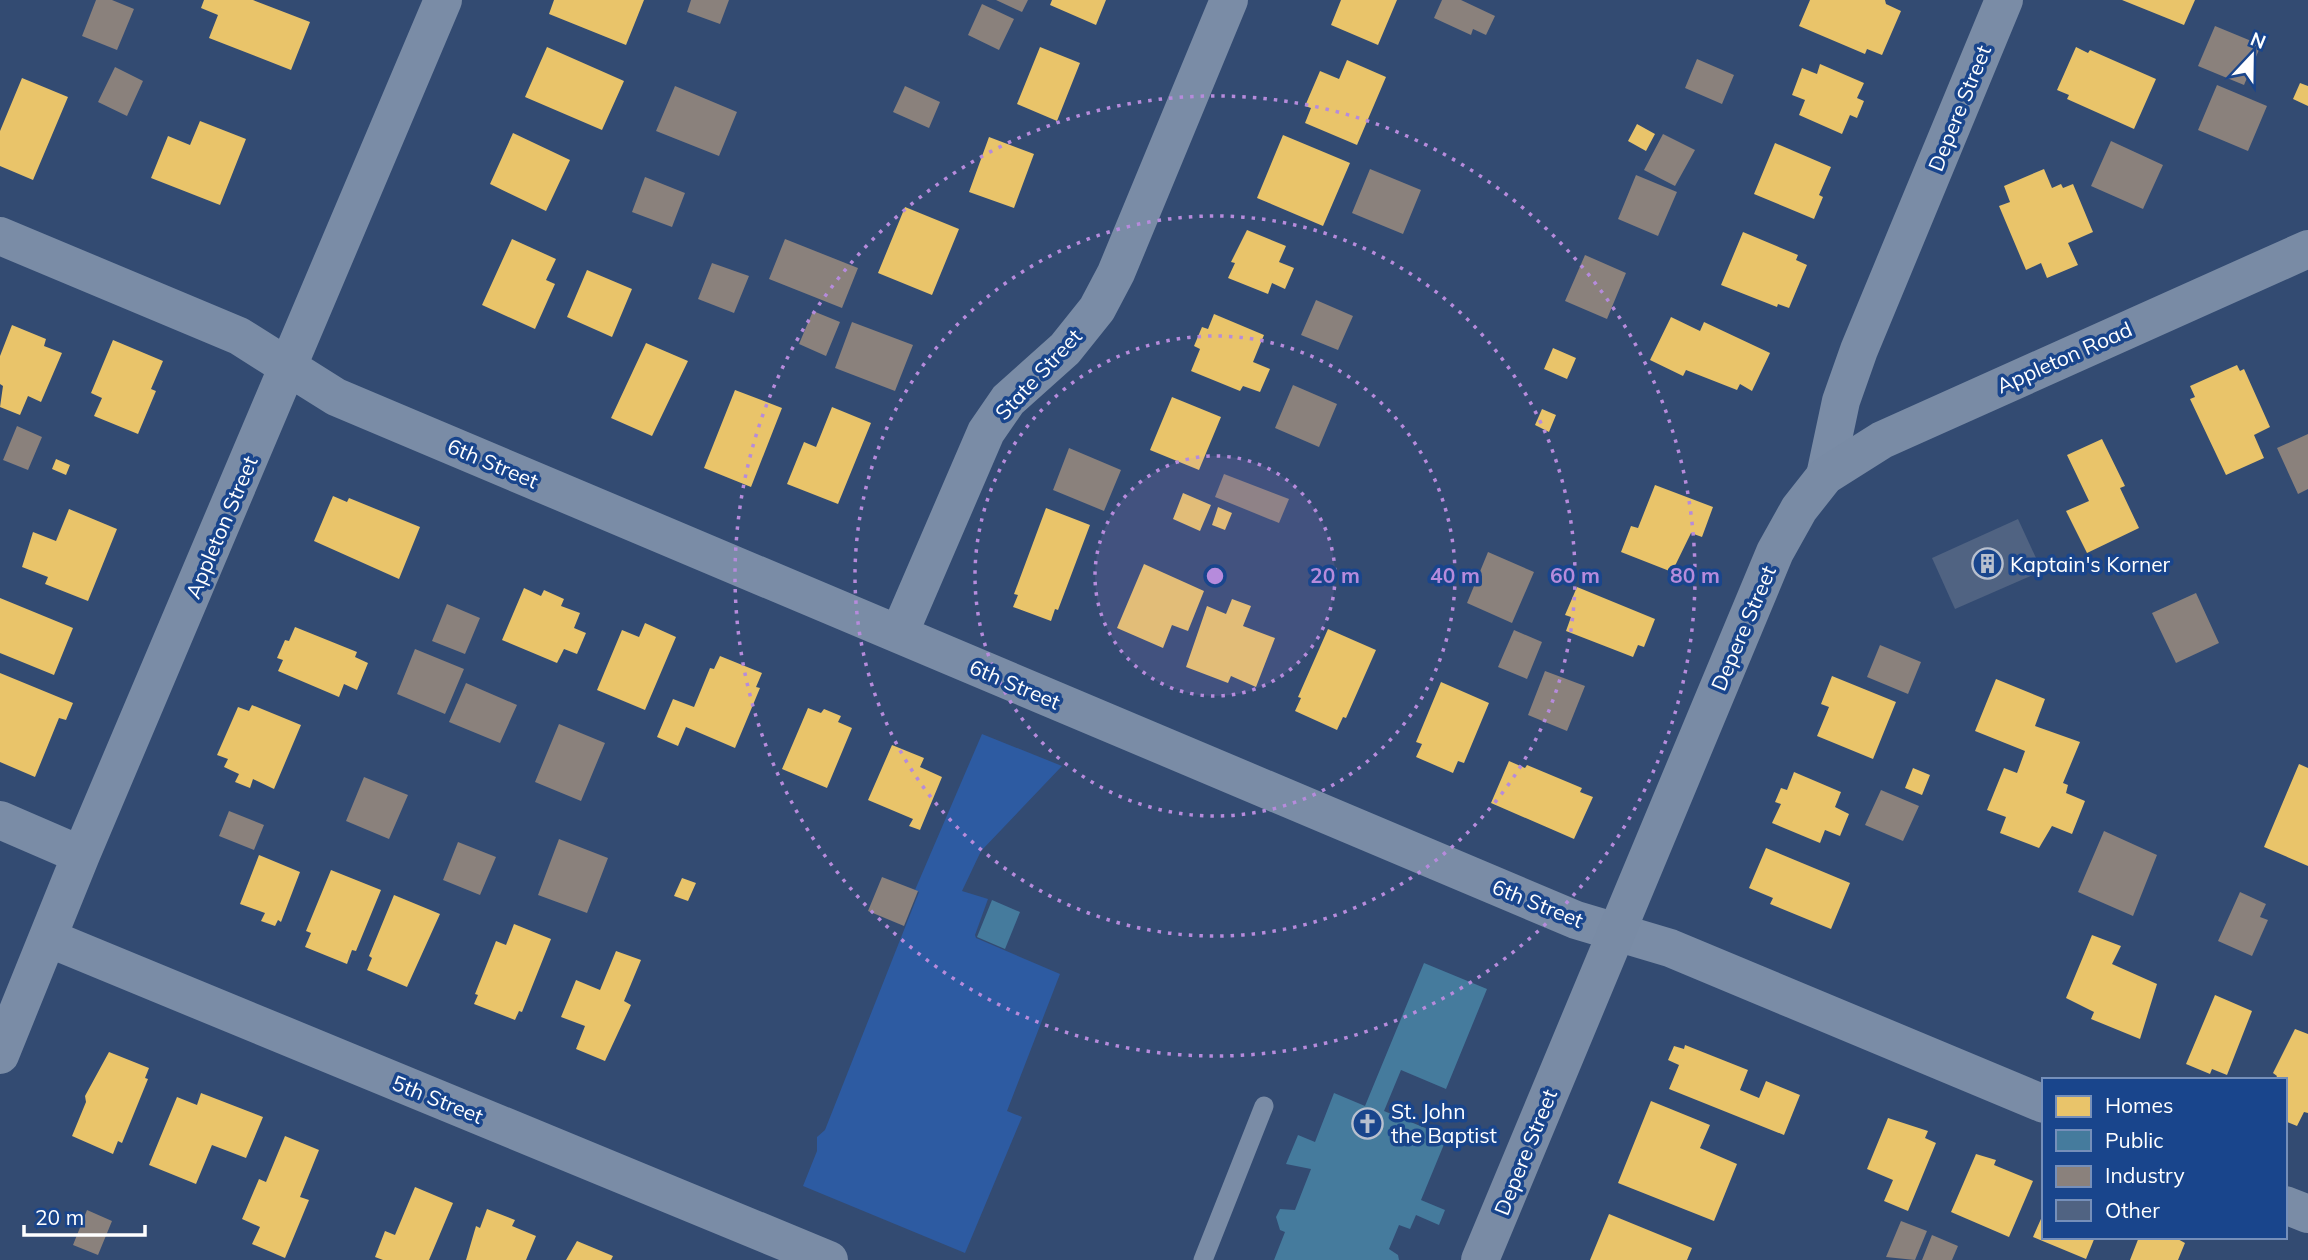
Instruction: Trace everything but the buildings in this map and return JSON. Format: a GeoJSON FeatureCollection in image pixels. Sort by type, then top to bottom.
{"type":"FeatureCollection","features":[{"type":"Feature","properties":{"kind":"main road","name":"Appleton Road"},"geometry":{"type":"LineString","coordinates":[[1825,476],[1881,439],[2308,249]]}},
{"type":"Feature","properties":{"kind":"main road","name":"Depere Street"},"geometry":{"type":"LineString","coordinates":[[1480,1260],[1775,552],[1799,509],[1825,476]]}},
{"type":"Feature","properties":{"kind":"street","name":"Appleton Street"},"geometry":{"type":"LineString","coordinates":[[0,1055],[81,855],[290,367],[443,0]]}},
{"type":"Feature","properties":{"kind":"street","name":"State Street"},"geometry":{"type":"LineString","coordinates":[[899,634],[986,432],[1008,400],[1065,349],[1097,309],[1110,285],[1229,0]]}},
{"type":"Feature","properties":{"kind":"street","name":"Depere Street"},"geometry":{"type":"LineString","coordinates":[[1825,476],[1840,401],[1859,350],[2004,0]]}},
{"type":"Feature","properties":{"kind":"street","name":"6th Street"},"geometry":{"type":"LineString","coordinates":[[0,236],[239,336],[337,397],[1576,920],[1670,948],[2042,1103]]}},
{"type":"Feature","properties":{"kind":"street"},"geometry":{"type":"LineString","coordinates":[[0,820],[81,855]]}},
{"type":"Feature","properties":{"kind":"street","name":"5th Street"},"geometry":{"type":"LineString","coordinates":[[48,938],[828,1260]]}},
{"type":"Feature","properties":{"kind":"street"},"geometry":{"type":"LineString","coordinates":[[2287,1206],[2308,1214]]}},
{"type":"Feature","properties":{"kind":"lane"},"geometry":{"type":"LineString","coordinates":[[1203,1260],[1264,1106]]}},
{"type":"Feature","properties":{"kind":"shaded area"},"geometry":{"type":"Polygon","coordinates":[[[982,734],[1062,766],[981,851],[962,891],[988,899],[975,935],[976,938],[1060,974],[1007,1111],[1022,1117],[965,1253],[803,1186],[817,1151],[817,1137],[825,1130],[919,892],[915,890],[982,734]]]}},
{"type":"Feature","properties":{"kind":"place","name":"Kaptain's Korner"},"geometry":{"type":"Point","coordinates":[1987,564]}},
{"type":"Feature","properties":{"kind":"place","name":"St. John the Baptist"},"geometry":{"type":"Point","coordinates":[1368,1123]}}]}
